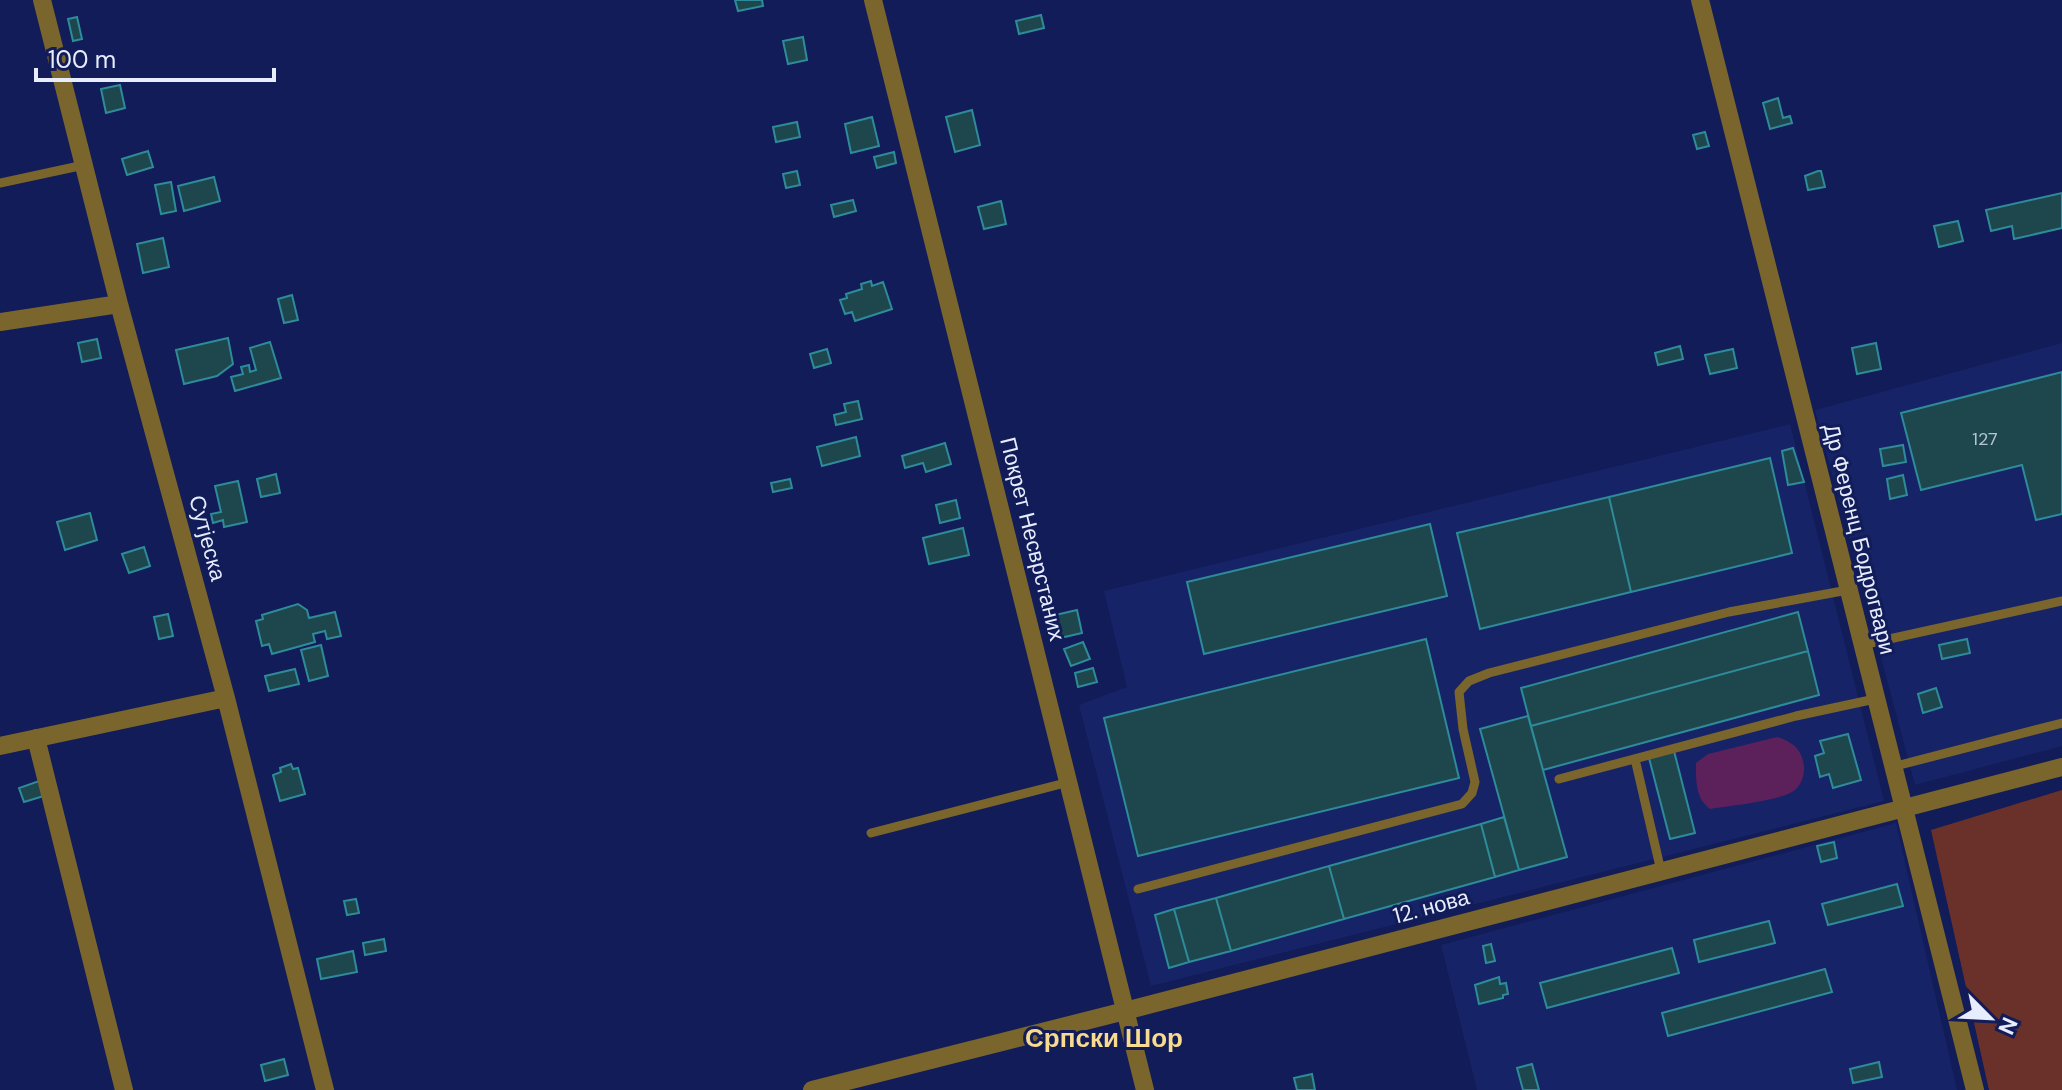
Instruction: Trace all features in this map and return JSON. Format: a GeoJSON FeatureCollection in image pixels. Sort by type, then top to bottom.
{"type":"FeatureCollection","features":[{"type":"Feature","properties":{"kind":"street","name":"Сутјеска"},"geometry":{"type":"LineString","coordinates":[[42,0],[119,304],[226,698],[325,1090]]}},
{"type":"Feature","properties":{"kind":"street","name":"Покрет Несврстаних"},"geometry":{"type":"LineString","coordinates":[[873,0],[1145,1090]]}},
{"type":"Feature","properties":{"kind":"street","name":"Др Ференц Бодрогвари"},"geometry":{"type":"LineString","coordinates":[[1700,0],[1975,1090]]}},
{"type":"Feature","properties":{"kind":"street"},"geometry":{"type":"LineString","coordinates":[[0,322],[119,304]]}},
{"type":"Feature","properties":{"kind":"street"},"geometry":{"type":"LineString","coordinates":[[0,746],[226,698]]}},
{"type":"Feature","properties":{"kind":"street"},"geometry":{"type":"LineString","coordinates":[[36,738],[124,1090]]}},
{"type":"Feature","properties":{"kind":"street","name":"12. нова"},"geometry":{"type":"LineString","coordinates":[[812,1090],[2062,767]]}},
{"type":"Feature","properties":{"kind":"lane"},"geometry":{"type":"LineString","coordinates":[[0,183],[84,165]]}},
{"type":"Feature","properties":{"kind":"lane"},"geometry":{"type":"LineString","coordinates":[[1138,889],[1462,804],[1472,793],[1475,782],[1463,729],[1459,692],[1469,681],[1729,612],[1848,590]]}},
{"type":"Feature","properties":{"kind":"lane"},"geometry":{"type":"LineString","coordinates":[[1862,645],[2062,601]]}},
{"type":"Feature","properties":{"kind":"lane"},"geometry":{"type":"LineString","coordinates":[[1559,779],[1875,699]]}},
{"type":"Feature","properties":{"kind":"lane"},"geometry":{"type":"LineString","coordinates":[[1892,767],[2062,723]]}},
{"type":"Feature","properties":{"kind":"lane"},"geometry":{"type":"LineString","coordinates":[[1635,759],[1661,871]]}},
{"type":"Feature","properties":{"kind":"lane"},"geometry":{"type":"LineString","coordinates":[[871,833],[1069,782]]}},
{"type":"Feature","properties":{"kind":"shaded area"},"geometry":{"type":"Polygon","coordinates":[[[2062,343],[2062,746],[1915,785],[1815,410],[2062,343]]]}},
{"type":"Feature","properties":{"kind":"shaded area"},"geometry":{"type":"Polygon","coordinates":[[[1790,424],[1884,801],[1151,986],[1079,705],[1127,687],[1104,591],[1790,424]]]}},
{"type":"Feature","properties":{"kind":"shaded area"},"geometry":{"type":"Polygon","coordinates":[[[1777,737],[1794,745],[1802,756],[1804,772],[1795,790],[1754,802],[1710,809],[1705,805],[1697,788],[1696,763],[1708,754],[1777,737]]]}},
{"type":"Feature","properties":{"kind":"shaded area"},"geometry":{"type":"Polygon","coordinates":[[[2062,790],[2062,1090],[1989,1090],[1931,830],[2062,790]]]}},
{"type":"Feature","properties":{"kind":"shaded area"},"geometry":{"type":"Polygon","coordinates":[[[1896,823],[1957,1090],[1477,1090],[1441,945],[1896,823]]]}},
{"type":"Feature","properties":{"kind":"building"},"geometry":{"type":"Polygon","coordinates":[[[735,0],[762,0],[763,6],[738,11],[735,0]]]}},
{"type":"Feature","properties":{"kind":"building"},"geometry":{"type":"Polygon","coordinates":[[[1041,15],[1044,28],[1019,34],[1016,21],[1041,15]]]}},
{"type":"Feature","properties":{"kind":"building"},"geometry":{"type":"Polygon","coordinates":[[[77,17],[82,39],[73,41],[68,19],[77,17]]]}},
{"type":"Feature","properties":{"kind":"building"},"geometry":{"type":"Polygon","coordinates":[[[803,37],[807,60],[788,64],[783,41],[803,37]]]}},
{"type":"Feature","properties":{"kind":"building"},"geometry":{"type":"Polygon","coordinates":[[[120,85],[125,108],[106,113],[101,89],[120,85]]]}},
{"type":"Feature","properties":{"kind":"building"},"geometry":{"type":"Polygon","coordinates":[[[1778,98],[1783,118],[1790,116],[1792,123],[1770,129],[1763,103],[1778,98]]]}},
{"type":"Feature","properties":{"kind":"building"},"geometry":{"type":"Polygon","coordinates":[[[972,110],[980,145],[955,152],[946,117],[972,110]]]}},
{"type":"Feature","properties":{"kind":"building"},"geometry":{"type":"Polygon","coordinates":[[[872,117],[879,146],[851,153],[845,124],[872,117]]]}},
{"type":"Feature","properties":{"kind":"building"},"geometry":{"type":"Polygon","coordinates":[[[797,122],[800,137],[776,142],[773,127],[797,122]]]}},
{"type":"Feature","properties":{"kind":"building"},"geometry":{"type":"Polygon","coordinates":[[[1705,132],[1709,146],[1697,149],[1693,135],[1705,132]]]}},
{"type":"Feature","properties":{"kind":"building"},"geometry":{"type":"Polygon","coordinates":[[[148,151],[153,167],[127,175],[122,159],[148,151]]]}},
{"type":"Feature","properties":{"kind":"building"},"geometry":{"type":"Polygon","coordinates":[[[894,152],[896,163],[877,168],[874,157],[894,152]]]}},
{"type":"Feature","properties":{"kind":"building"},"geometry":{"type":"Polygon","coordinates":[[[797,171],[800,185],[786,188],[783,174],[797,171]]]}},
{"type":"Feature","properties":{"kind":"building"},"geometry":{"type":"Polygon","coordinates":[[[1821,171],[1825,187],[1808,190],[1805,176],[1821,171]]]}},
{"type":"Feature","properties":{"kind":"building"},"geometry":{"type":"Polygon","coordinates":[[[214,177],[220,201],[184,211],[178,186],[214,177]]]}},
{"type":"Feature","properties":{"kind":"building"},"geometry":{"type":"Polygon","coordinates":[[[171,182],[176,211],[161,214],[155,185],[171,182]]]}},
{"type":"Feature","properties":{"kind":"building"},"geometry":{"type":"Polygon","coordinates":[[[2062,193],[2062,228],[2014,239],[2012,226],[1991,231],[1986,210],[2062,193]]]}},
{"type":"Feature","properties":{"kind":"building"},"geometry":{"type":"Polygon","coordinates":[[[853,200],[856,211],[834,217],[831,205],[853,200]]]}},
{"type":"Feature","properties":{"kind":"building"},"geometry":{"type":"Polygon","coordinates":[[[1001,201],[1006,224],[984,229],[978,207],[1001,201]]]}},
{"type":"Feature","properties":{"kind":"building"},"geometry":{"type":"Polygon","coordinates":[[[1958,221],[1963,241],[1939,247],[1934,226],[1958,221]]]}},
{"type":"Feature","properties":{"kind":"building"},"geometry":{"type":"Polygon","coordinates":[[[163,238],[169,267],[143,273],[137,244],[163,238]]]}},
{"type":"Feature","properties":{"kind":"building"},"geometry":{"type":"Polygon","coordinates":[[[871,281],[872,286],[883,282],[892,309],[855,321],[852,312],[845,314],[840,300],[847,298],[846,294],[862,289],[861,284],[871,281]]]}},
{"type":"Feature","properties":{"kind":"building"},"geometry":{"type":"Polygon","coordinates":[[[292,295],[298,320],[284,323],[278,299],[292,295]]]}},
{"type":"Feature","properties":{"kind":"building"},"geometry":{"type":"Polygon","coordinates":[[[228,338],[233,364],[217,376],[184,384],[176,350],[228,338]]]}},
{"type":"Feature","properties":{"kind":"building"},"geometry":{"type":"Polygon","coordinates":[[[97,339],[101,358],[82,362],[78,343],[97,339]]]}},
{"type":"Feature","properties":{"kind":"building"},"geometry":{"type":"Polygon","coordinates":[[[270,342],[281,378],[235,391],[231,377],[243,374],[241,367],[249,365],[250,372],[256,370],[250,348],[270,342]]]}},
{"type":"Feature","properties":{"kind":"building"},"geometry":{"type":"Polygon","coordinates":[[[1876,343],[1881,369],[1857,374],[1852,348],[1876,343]]]}},
{"type":"Feature","properties":{"kind":"building"},"geometry":{"type":"Polygon","coordinates":[[[1680,346],[1683,359],[1658,365],[1655,353],[1680,346]]]}},
{"type":"Feature","properties":{"kind":"building"},"geometry":{"type":"Polygon","coordinates":[[[827,349],[831,363],[814,368],[810,354],[827,349]]]}},
{"type":"Feature","properties":{"kind":"building"},"geometry":{"type":"Polygon","coordinates":[[[1733,349],[1737,368],[1710,374],[1705,355],[1733,349]]]}},
{"type":"Feature","properties":{"kind":"building"},"geometry":{"type":"Polygon","coordinates":[[[2062,372],[2062,514],[2036,520],[2022,465],[1921,490],[1901,413],[2062,372]]]}},
{"type":"Feature","properties":{"kind":"building"},"geometry":{"type":"Polygon","coordinates":[[[858,401],[862,419],[836,425],[834,415],[846,412],[844,404],[858,401]]]}},
{"type":"Feature","properties":{"kind":"building"},"geometry":{"type":"Polygon","coordinates":[[[856,437],[860,456],[822,466],[817,447],[856,437]]]}},
{"type":"Feature","properties":{"kind":"building"},"geometry":{"type":"Polygon","coordinates":[[[945,443],[951,464],[926,472],[923,463],[905,468],[902,456],[945,443]]]}},
{"type":"Feature","properties":{"kind":"building"},"geometry":{"type":"Polygon","coordinates":[[[1903,445],[1906,462],[1883,466],[1880,449],[1903,445]]]}},
{"type":"Feature","properties":{"kind":"building"},"geometry":{"type":"Polygon","coordinates":[[[1793,448],[1804,482],[1788,485],[1782,451],[1793,448]]]}},
{"type":"Feature","properties":{"kind":"building"},"geometry":{"type":"Polygon","coordinates":[[[1770,458],[1792,553],[1631,592],[1609,497],[1770,458]]]}},
{"type":"Feature","properties":{"kind":"building"},"geometry":{"type":"Polygon","coordinates":[[[276,474],[280,493],[261,497],[257,479],[276,474]]]}},
{"type":"Feature","properties":{"kind":"building"},"geometry":{"type":"Polygon","coordinates":[[[1903,475],[1907,495],[1890,499],[1887,479],[1903,475]]]}},
{"type":"Feature","properties":{"kind":"building"},"geometry":{"type":"Polygon","coordinates":[[[790,479],[792,488],[773,492],[771,483],[790,479]]]}},
{"type":"Feature","properties":{"kind":"building"},"geometry":{"type":"Polygon","coordinates":[[[238,481],[247,522],[224,527],[223,520],[213,523],[211,514],[221,512],[215,486],[238,481]]]}},
{"type":"Feature","properties":{"kind":"building"},"geometry":{"type":"Polygon","coordinates":[[[1609,497],[1631,592],[1480,629],[1457,533],[1609,497]]]}},
{"type":"Feature","properties":{"kind":"building"},"geometry":{"type":"Polygon","coordinates":[[[956,500],[960,518],[940,523],[936,505],[956,500]]]}},
{"type":"Feature","properties":{"kind":"building"},"geometry":{"type":"Polygon","coordinates":[[[90,513],[97,540],[65,550],[57,522],[90,513]]]}},
{"type":"Feature","properties":{"kind":"building"},"geometry":{"type":"Polygon","coordinates":[[[1430,524],[1447,596],[1204,654],[1187,582],[1430,524]]]}},
{"type":"Feature","properties":{"kind":"building"},"geometry":{"type":"Polygon","coordinates":[[[963,528],[969,555],[929,564],[923,538],[963,528]]]}},
{"type":"Feature","properties":{"kind":"building"},"geometry":{"type":"Polygon","coordinates":[[[144,547],[150,566],[129,573],[122,554],[144,547]]]}},
{"type":"Feature","properties":{"kind":"building"},"geometry":{"type":"Polygon","coordinates":[[[298,604],[307,610],[309,618],[335,612],[341,636],[327,639],[325,631],[313,634],[315,642],[272,654],[269,644],[262,646],[256,621],[263,619],[262,615],[298,604]]]}},
{"type":"Feature","properties":{"kind":"building"},"geometry":{"type":"Polygon","coordinates":[[[1077,610],[1082,633],[1056,639],[1051,616],[1077,610]]]}},
{"type":"Feature","properties":{"kind":"building"},"geometry":{"type":"Polygon","coordinates":[[[1798,612],[1808,651],[1531,726],[1521,688],[1798,612]]]}},
{"type":"Feature","properties":{"kind":"building"},"geometry":{"type":"Polygon","coordinates":[[[168,614],[173,636],[159,639],[154,617],[168,614]]]}},
{"type":"Feature","properties":{"kind":"building"},"geometry":{"type":"Polygon","coordinates":[[[1426,639],[1459,778],[1138,856],[1104,718],[1426,639]]]}},
{"type":"Feature","properties":{"kind":"building"},"geometry":{"type":"Polygon","coordinates":[[[1967,639],[1970,653],[1942,659],[1939,645],[1967,639]]]}},
{"type":"Feature","properties":{"kind":"building"},"geometry":{"type":"Polygon","coordinates":[[[1083,642],[1090,659],[1071,666],[1064,649],[1083,642]]]}},
{"type":"Feature","properties":{"kind":"building"},"geometry":{"type":"Polygon","coordinates":[[[321,645],[328,676],[309,681],[301,650],[321,645]]]}},
{"type":"Feature","properties":{"kind":"building"},"geometry":{"type":"Polygon","coordinates":[[[1808,651],[1819,695],[1543,770],[1531,726],[1808,651]]]}},
{"type":"Feature","properties":{"kind":"building"},"geometry":{"type":"Polygon","coordinates":[[[1093,668],[1097,682],[1078,687],[1075,673],[1093,668]]]}},
{"type":"Feature","properties":{"kind":"building"},"geometry":{"type":"Polygon","coordinates":[[[295,669],[299,684],[269,691],[265,676],[295,669]]]}},
{"type":"Feature","properties":{"kind":"building"},"geometry":{"type":"Polygon","coordinates":[[[1936,688],[1942,707],[1923,713],[1918,694],[1936,688]]]}},
{"type":"Feature","properties":{"kind":"building"},"geometry":{"type":"Polygon","coordinates":[[[1528,716],[1567,857],[1519,870],[1480,729],[1528,716]]]}},
{"type":"Feature","properties":{"kind":"building"},"geometry":{"type":"Polygon","coordinates":[[[1848,734],[1861,780],[1833,788],[1829,774],[1820,777],[1815,756],[1824,753],[1820,741],[1848,734]]]}},
{"type":"Feature","properties":{"kind":"building"},"geometry":{"type":"Polygon","coordinates":[[[1674,751],[1695,833],[1670,839],[1649,758],[1674,751]]]}},
{"type":"Feature","properties":{"kind":"building"},"geometry":{"type":"Polygon","coordinates":[[[291,764],[293,769],[298,768],[305,794],[280,801],[273,775],[291,764]]]}},
{"type":"Feature","properties":{"kind":"building"},"geometry":{"type":"Polygon","coordinates":[[[42,780],[47,795],[24,802],[19,788],[42,780]]]}},
{"type":"Feature","properties":{"kind":"building"},"geometry":{"type":"Polygon","coordinates":[[[1504,817],[1519,870],[1495,877],[1481,824],[1504,817]]]}},
{"type":"Feature","properties":{"kind":"building"},"geometry":{"type":"Polygon","coordinates":[[[1481,824],[1495,877],[1344,919],[1329,866],[1481,824]]]}},
{"type":"Feature","properties":{"kind":"building"},"geometry":{"type":"Polygon","coordinates":[[[1834,842],[1837,858],[1821,862],[1817,846],[1834,842]]]}},
{"type":"Feature","properties":{"kind":"building"},"geometry":{"type":"Polygon","coordinates":[[[1329,866],[1344,919],[1231,951],[1216,898],[1329,866]]]}},
{"type":"Feature","properties":{"kind":"building"},"geometry":{"type":"Polygon","coordinates":[[[1897,884],[1903,906],[1828,925],[1822,904],[1897,884]]]}},
{"type":"Feature","properties":{"kind":"building"},"geometry":{"type":"Polygon","coordinates":[[[1216,898],[1231,951],[1189,962],[1174,909],[1216,898]]]}},
{"type":"Feature","properties":{"kind":"building"},"geometry":{"type":"Polygon","coordinates":[[[356,899],[359,913],[347,915],[344,901],[356,899]]]}},
{"type":"Feature","properties":{"kind":"building"},"geometry":{"type":"Polygon","coordinates":[[[1174,909],[1189,962],[1169,968],[1155,915],[1174,909]]]}},
{"type":"Feature","properties":{"kind":"building"},"geometry":{"type":"Polygon","coordinates":[[[1769,921],[1775,943],[1699,962],[1694,940],[1769,921]]]}},
{"type":"Feature","properties":{"kind":"building"},"geometry":{"type":"Polygon","coordinates":[[[384,939],[386,951],[365,955],[363,943],[384,939]]]}},
{"type":"Feature","properties":{"kind":"building"},"geometry":{"type":"Polygon","coordinates":[[[1491,944],[1495,961],[1486,963],[1483,946],[1491,944]]]}},
{"type":"Feature","properties":{"kind":"building"},"geometry":{"type":"Polygon","coordinates":[[[1672,948],[1679,973],[1547,1008],[1540,983],[1672,948]]]}},
{"type":"Feature","properties":{"kind":"building"},"geometry":{"type":"Polygon","coordinates":[[[353,951],[357,972],[321,979],[317,959],[353,951]]]}},
{"type":"Feature","properties":{"kind":"building"},"geometry":{"type":"Polygon","coordinates":[[[1825,969],[1832,992],[1668,1036],[1662,1013],[1825,969]]]}},
{"type":"Feature","properties":{"kind":"building"},"geometry":{"type":"Polygon","coordinates":[[[1499,977],[1500,984],[1506,983],[1508,994],[1479,1004],[1475,985],[1499,977]]]}},
{"type":"Feature","properties":{"kind":"building"},"geometry":{"type":"Polygon","coordinates":[[[284,1059],[288,1075],[265,1081],[261,1065],[284,1059]]]}},
{"type":"Feature","properties":{"kind":"building"},"geometry":{"type":"Polygon","coordinates":[[[1879,1062],[1882,1077],[1853,1083],[1850,1069],[1879,1062]]]}},
{"type":"Feature","properties":{"kind":"building"},"geometry":{"type":"Polygon","coordinates":[[[1532,1064],[1539,1090],[1523,1090],[1517,1068],[1532,1064]]]}},
{"type":"Feature","properties":{"kind":"building"},"geometry":{"type":"Polygon","coordinates":[[[1312,1074],[1315,1090],[1297,1090],[1294,1078],[1312,1074]]]}},
{"type":"Feature","properties":{"kind":"district","name":"Српски Шор"},"geometry":{"type":"Point","coordinates":[1104,1038]}}]}
